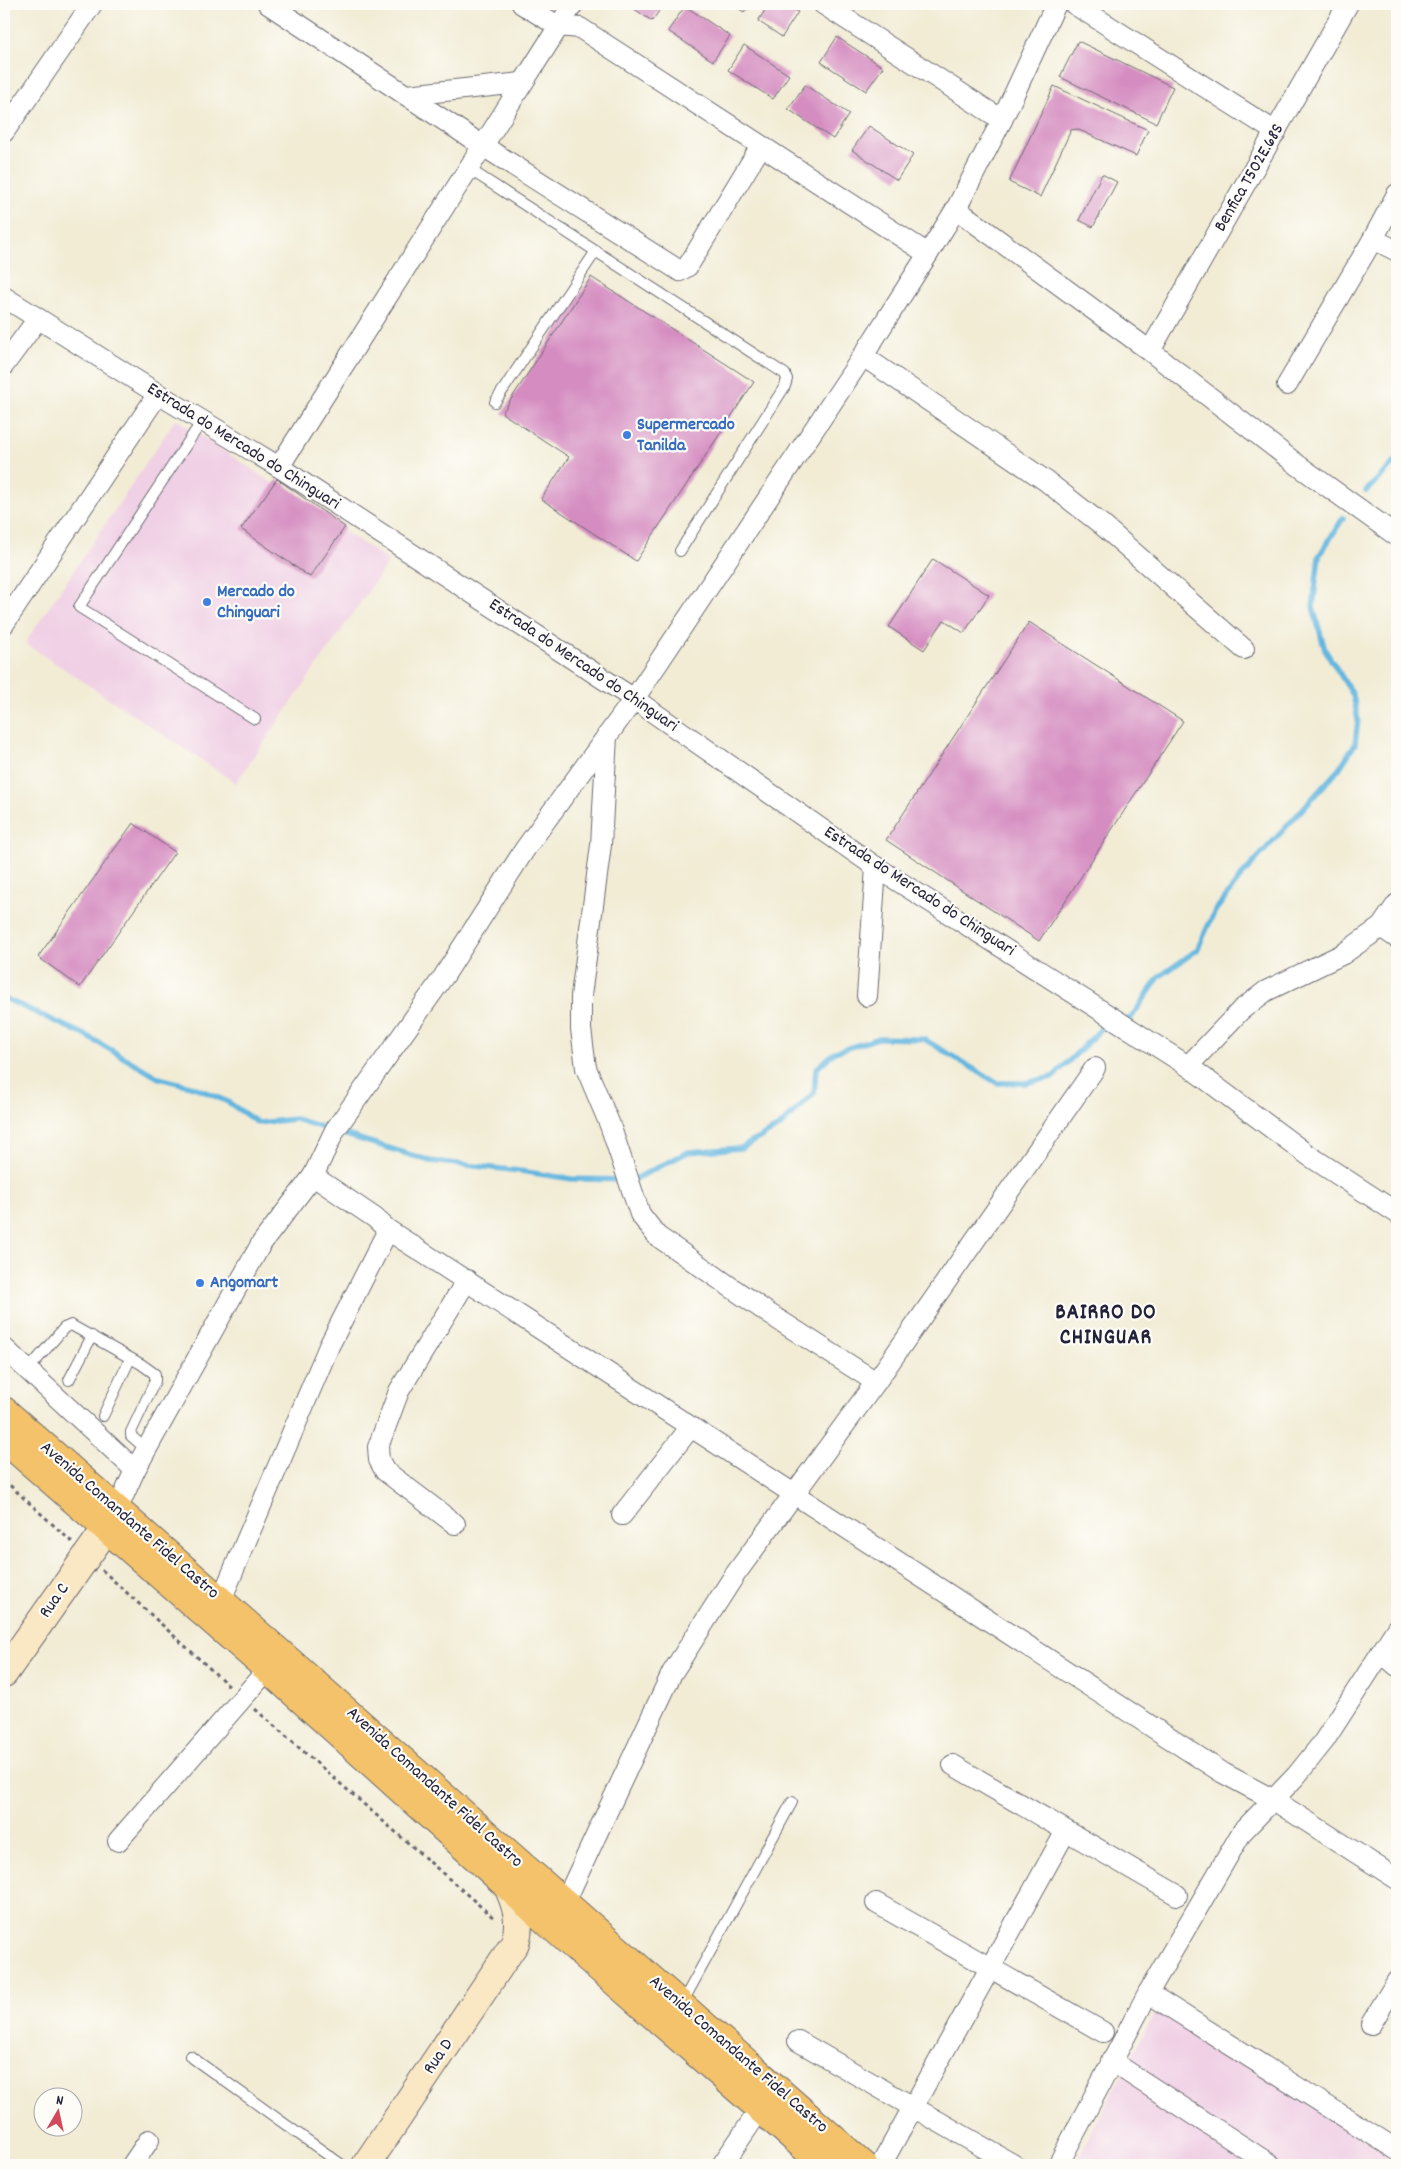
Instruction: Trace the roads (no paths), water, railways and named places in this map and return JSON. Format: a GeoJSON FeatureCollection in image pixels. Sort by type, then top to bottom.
{"type":"FeatureCollection","features":[{"type":"Feature","properties":{"kind":"highway","name":"Avenida Comandante Fidel Castro"},"geometry":{"type":"LineString","coordinates":[[4,1411],[112,1519],[268,1669],[507,1884],[573,1946],[825,2165]]}},
{"type":"Feature","properties":{"kind":"highway","name":"Avenida Comandante Fidel Castro"},"geometry":{"type":"LineString","coordinates":[[4,1439],[221,1600],[564,1904],[863,2165]]}},
{"type":"Feature","properties":{"kind":"street"},"geometry":{"type":"LineString","coordinates":[[4,132],[92,4]]}},
{"type":"Feature","properties":{"kind":"street"},"geometry":{"type":"LineString","coordinates":[[268,4],[483,146],[672,268],[680,271],[688,266],[761,146]]}},
{"type":"Feature","properties":{"kind":"street"},"geometry":{"type":"LineString","coordinates":[[522,4],[558,26],[580,28],[928,254]]}},
{"type":"Feature","properties":{"kind":"street"},"geometry":{"type":"LineString","coordinates":[[823,4],[1002,120]]}},
{"type":"Feature","properties":{"kind":"street"},"geometry":{"type":"LineString","coordinates":[[112,1519],[146,1449],[261,1244],[313,1176],[335,1130],[444,976],[525,849],[634,699],[863,356],[928,254],[956,209],[1002,120],[1056,4]]}},
{"type":"Feature","properties":{"kind":"street"},"geometry":{"type":"LineString","coordinates":[[1074,4],[1276,132]]}},
{"type":"Feature","properties":{"kind":"street","name":"Benfica T502E.68S"},"geometry":{"type":"LineString","coordinates":[[1150,351],[1348,4]]}},
{"type":"Feature","properties":{"kind":"street"},"geometry":{"type":"LineString","coordinates":[[280,467],[483,146],[558,26],[569,5]]}},
{"type":"Feature","properties":{"kind":"street"},"geometry":{"type":"LineString","coordinates":[[569,5],[580,28]]}},
{"type":"Feature","properties":{"kind":"street"},"geometry":{"type":"LineString","coordinates":[[407,95],[522,83]]}},
{"type":"Feature","properties":{"kind":"street"},"geometry":{"type":"LineString","coordinates":[[1287,385],[1374,239],[1397,194]]}},
{"type":"Feature","properties":{"kind":"street"},"geometry":{"type":"LineString","coordinates":[[956,209],[1150,351],[1298,466],[1397,536]]}},
{"type":"Feature","properties":{"kind":"street"},"geometry":{"type":"LineString","coordinates":[[1374,239],[1397,251]]}},
{"type":"Feature","properties":{"kind":"street","name":"Estrada do Mercado do Chinguari"},"geometry":{"type":"LineString","coordinates":[[4,297],[37,320],[280,467],[634,699],[876,866],[1188,1066],[1308,1155],[1397,1213]]}},
{"type":"Feature","properties":{"kind":"street"},"geometry":{"type":"LineString","coordinates":[[4,365],[37,320]]}},
{"type":"Feature","properties":{"kind":"street"},"geometry":{"type":"LineString","coordinates":[[863,356],[1046,480],[1101,524],[1244,649]]}},
{"type":"Feature","properties":{"kind":"street"},"geometry":{"type":"LineString","coordinates":[[4,624],[158,394]]}},
{"type":"Feature","properties":{"kind":"street"},"geometry":{"type":"LineString","coordinates":[[607,736],[601,845],[581,996],[581,1029],[586,1068],[610,1125],[640,1214],[657,1236],[771,1315],[876,1382]]}},
{"type":"Feature","properties":{"kind":"street"},"geometry":{"type":"LineString","coordinates":[[867,996],[876,866]]}},
{"type":"Feature","properties":{"kind":"street"},"geometry":{"type":"LineString","coordinates":[[1188,1066],[1241,1010],[1266,991],[1389,932],[1397,904]]}},
{"type":"Feature","properties":{"kind":"street"},"geometry":{"type":"LineString","coordinates":[[564,1904],[672,1673],[734,1576],[876,1382],[1095,1068]]}},
{"type":"Feature","properties":{"kind":"street"},"geometry":{"type":"LineString","coordinates":[[313,1176],[375,1218],[388,1230],[794,1496],[1223,1773],[1272,1799],[1397,1879]]}},
{"type":"Feature","properties":{"kind":"street"},"geometry":{"type":"LineString","coordinates":[[221,1600],[329,1346],[388,1230]]}},
{"type":"Feature","properties":{"kind":"street"},"geometry":{"type":"LineString","coordinates":[[455,1524],[385,1471],[379,1460],[378,1447],[399,1391],[467,1280]]}},
{"type":"Feature","properties":{"kind":"street"},"geometry":{"type":"LineString","coordinates":[[4,1348],[135,1470]]}},
{"type":"Feature","properties":{"kind":"street"},"geometry":{"type":"LineString","coordinates":[[622,1515],[690,1428]]}},
{"type":"Feature","properties":{"kind":"street","name":"Rua C"},"geometry":{"type":"LineString","coordinates":[[4,1672],[112,1519]]}},
{"type":"Feature","properties":{"kind":"street"},"geometry":{"type":"LineString","coordinates":[[1058,2165],[1111,2061],[1148,1994],[1242,1832],[1296,1776],[1324,1741],[1397,1628]]}},
{"type":"Feature","properties":{"kind":"street"},"geometry":{"type":"LineString","coordinates":[[1381,1652],[1397,1666]]}},
{"type":"Feature","properties":{"kind":"street"},"geometry":{"type":"LineString","coordinates":[[118,1841],[268,1669]]}},
{"type":"Feature","properties":{"kind":"street"},"geometry":{"type":"LineString","coordinates":[[953,1765],[1178,1895]]}},
{"type":"Feature","properties":{"kind":"street"},"geometry":{"type":"LineString","coordinates":[[881,2165],[1066,1832]]}},
{"type":"Feature","properties":{"kind":"street","name":"Rua D"},"geometry":{"type":"LineString","coordinates":[[366,2165],[512,1948],[517,1938],[519,1921],[515,1902],[507,1884]]}},
{"type":"Feature","properties":{"kind":"street"},"geometry":{"type":"LineString","coordinates":[[876,1903],[1103,2032]]}},
{"type":"Feature","properties":{"kind":"street","name":"Rua D"},"geometry":{"type":"LineString","coordinates":[[512,1948],[523,1939],[538,1934],[554,1937],[573,1946]]}},
{"type":"Feature","properties":{"kind":"street"},"geometry":{"type":"LineString","coordinates":[[1371,2024],[1397,1981]]}},
{"type":"Feature","properties":{"kind":"street"},"geometry":{"type":"LineString","coordinates":[[1148,1994],[1397,2150]]}},
{"type":"Feature","properties":{"kind":"street"},"geometry":{"type":"LineString","coordinates":[[798,2041],[1014,2165]]}},
{"type":"Feature","properties":{"kind":"street"},"geometry":{"type":"LineString","coordinates":[[1111,2061],[1271,2165]]}},
{"type":"Feature","properties":{"kind":"street"},"geometry":{"type":"LineString","coordinates":[[722,2165],[761,2108]]}},
{"type":"Feature","properties":{"kind":"street"},"geometry":{"type":"LineString","coordinates":[[132,2165],[148,2140]]}},
{"type":"Feature","properties":{"kind":"lane"},"geometry":{"type":"LineString","coordinates":[[468,169],[781,370],[787,379],[785,386],[680,551]]}},
{"type":"Feature","properties":{"kind":"lane"},"geometry":{"type":"LineString","coordinates":[[495,402],[596,251]]}},
{"type":"Feature","properties":{"kind":"lane"},"geometry":{"type":"LineString","coordinates":[[202,421],[79,607],[255,719]]}},
{"type":"Feature","properties":{"kind":"lane"},"geometry":{"type":"LineString","coordinates":[[28,1370],[64,1328],[71,1324],[155,1374],[155,1381],[131,1432],[131,1436],[146,1449]]}},
{"type":"Feature","properties":{"kind":"lane"},"geometry":{"type":"LineString","coordinates":[[69,1380],[92,1336]]}},
{"type":"Feature","properties":{"kind":"lane"},"geometry":{"type":"LineString","coordinates":[[104,1416],[130,1359]]}},
{"type":"Feature","properties":{"kind":"lane"},"geometry":{"type":"LineString","coordinates":[[681,2005],[792,1802]]}},
{"type":"Feature","properties":{"kind":"lane"},"geometry":{"type":"LineString","coordinates":[[190,2056],[342,2165]]}},
{"type":"Feature","properties":{"kind":"waterway"},"geometry":{"type":"LineString","coordinates":[[1366,491],[1397,460]]}},
{"type":"Feature","properties":{"kind":"waterway"},"geometry":{"type":"LineString","coordinates":[[1124,1020],[1131,1018],[1159,977],[1197,950],[1215,911],[1243,874],[1339,769],[1355,744],[1358,720],[1353,695],[1325,650],[1313,607],[1319,556],[1343,518]]}},
{"type":"Feature","properties":{"kind":"waterway"},"geometry":{"type":"LineString","coordinates":[[4,998],[87,1036],[159,1078],[194,1087],[228,1102],[258,1123],[295,1119],[430,1161],[572,1179],[633,1180],[688,1152],[741,1148],[779,1127],[814,1093],[816,1069],[835,1052],[879,1038],[924,1039],[997,1083],[1025,1083],[1053,1077],[1103,1027],[1113,1024]]}},
{"type":"Feature","properties":{"kind":"place","name":"Supermercado Tanilda"},"geometry":{"type":"Point","coordinates":[627,435]}},
{"type":"Feature","properties":{"kind":"place","name":"Mercado do Chinguari"},"geometry":{"type":"Point","coordinates":[207,602]}},
{"type":"Feature","properties":{"kind":"place","name":"Angomart"},"geometry":{"type":"Point","coordinates":[200,1283]}},
{"type":"Feature","properties":{"kind":"district","name":"BAIRRO DO CHINGUAR"},"geometry":{"type":"Point","coordinates":[1106,1326]}}]}
